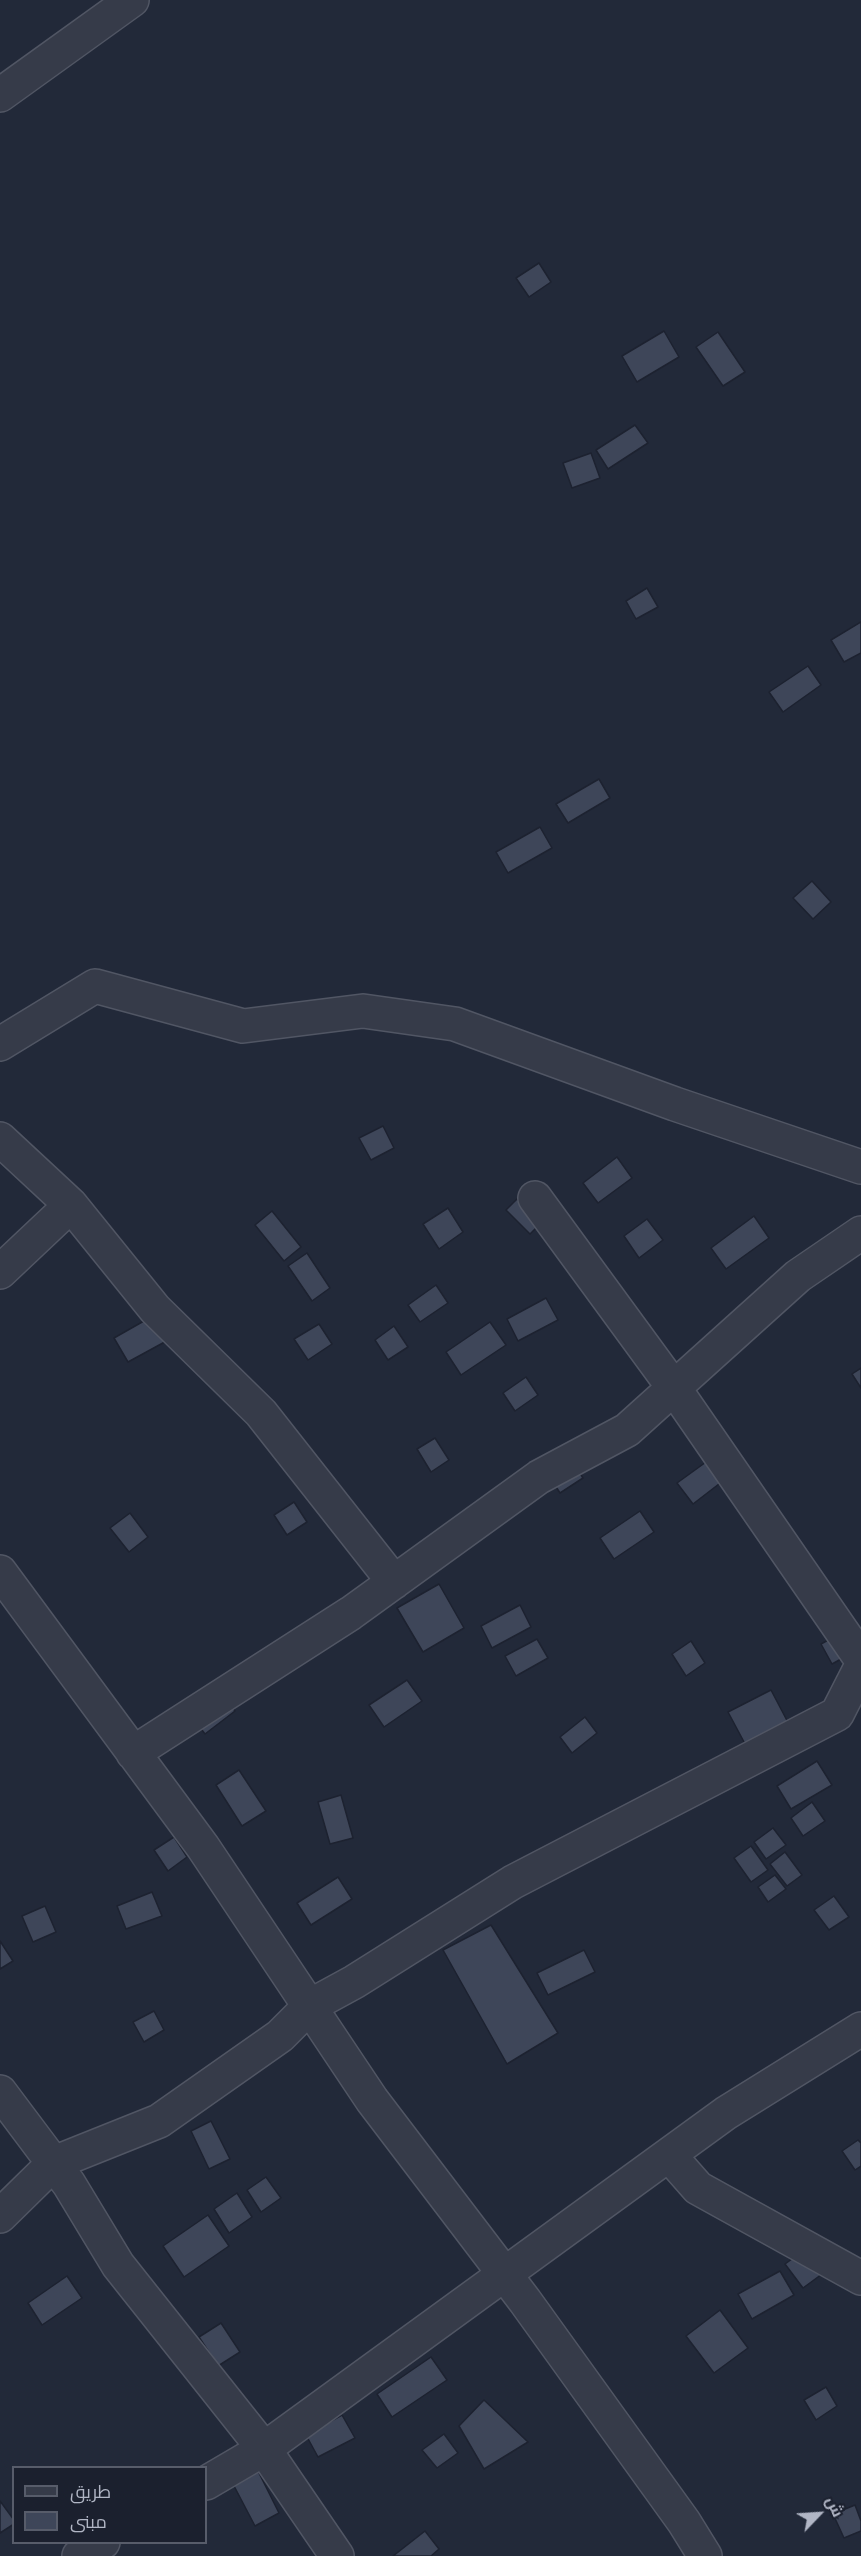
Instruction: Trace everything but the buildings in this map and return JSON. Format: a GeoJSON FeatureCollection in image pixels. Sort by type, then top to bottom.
{"type":"FeatureCollection","features":[{"type":"Feature","properties":{"kind":"street"},"geometry":{"type":"LineString","coordinates":[[0,95],[132,0]]}},
{"type":"Feature","properties":{"kind":"street"},"geometry":{"type":"LineString","coordinates":[[0,1044],[95,987],[243,1026],[363,1011],[444,1022],[861,1167]]}},
{"type":"Feature","properties":{"kind":"street"},"geometry":{"type":"LineString","coordinates":[[0,1139],[71,1206],[155,1309],[261,1413],[394,1582]]}},
{"type":"Feature","properties":{"kind":"street"},"geometry":{"type":"LineString","coordinates":[[535,1198],[674,1388],[861,1659]]}},
{"type":"Feature","properties":{"kind":"street"},"geometry":{"type":"LineString","coordinates":[[0,1272],[71,1206]]}},
{"type":"Feature","properties":{"kind":"street"},"geometry":{"type":"LineString","coordinates":[[133,1753],[351,1613],[539,1477],[627,1430],[798,1276],[861,1233]]}},
{"type":"Feature","properties":{"kind":"street"},"geometry":{"type":"LineString","coordinates":[[0,1572],[203,1847],[372,2100],[505,2275],[684,2522],[705,2556]]}},
{"type":"Feature","properties":{"kind":"street"},"geometry":{"type":"LineString","coordinates":[[0,2216],[54,2163],[159,2121],[280,2036],[310,2006],[354,1982],[513,1882],[837,1714],[861,1667]]}},
{"type":"Feature","properties":{"kind":"street"},"geometry":{"type":"LineString","coordinates":[[207,2482],[264,2449],[726,2113],[861,2029]]}},
{"type":"Feature","properties":{"kind":"street"},"geometry":{"type":"LineString","coordinates":[[0,2092],[69,2184],[118,2265],[264,2449],[337,2556]]}},
{"type":"Feature","properties":{"kind":"street"},"geometry":{"type":"LineString","coordinates":[[669,2155],[698,2188],[861,2278]]}},
{"type":"Feature","properties":{"kind":"street"},"geometry":{"type":"LineString","coordinates":[[79,2556],[99,2544]]}}]}
